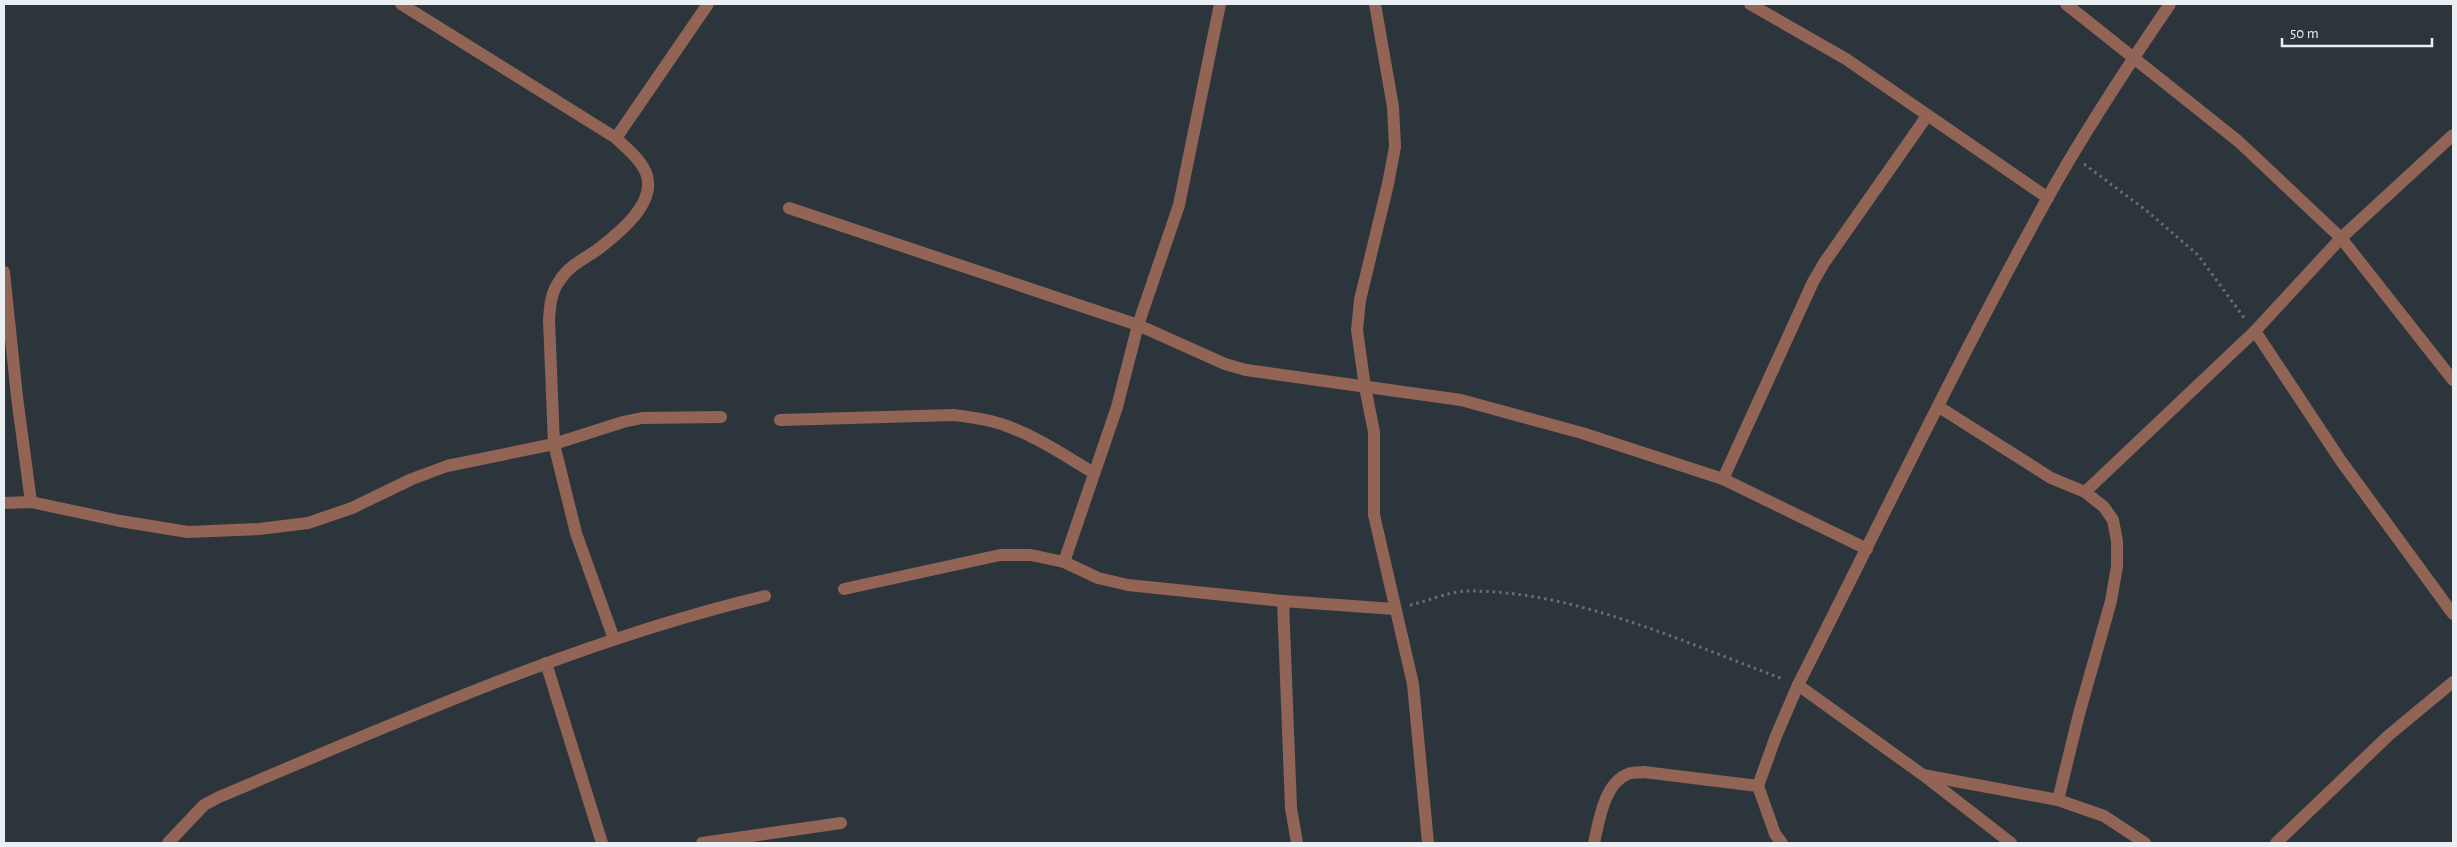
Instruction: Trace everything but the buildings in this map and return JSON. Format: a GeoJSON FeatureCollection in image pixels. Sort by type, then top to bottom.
{"type":"FeatureCollection","features":[{"type":"Feature","properties":{"kind":"street"},"geometry":{"type":"LineString","coordinates":[[401,4],[616,138],[639,161],[648,177],[647,195],[635,215],[602,246],[573,265],[560,280],[550,300],[549,320],[554,444],[576,533],[614,639]]}},
{"type":"Feature","properties":{"kind":"street"},"geometry":{"type":"LineString","coordinates":[[616,138],[708,4]]}},
{"type":"Feature","properties":{"kind":"street"},"geometry":{"type":"LineString","coordinates":[[1064,562],[1117,407],[1138,325],[1183,190],[1220,4]]}},
{"type":"Feature","properties":{"kind":"street"},"geometry":{"type":"LineString","coordinates":[[1375,4],[1393,107],[1395,147],[1360,300],[1357,330],[1374,432],[1374,515],[1394,609],[1413,684],[1428,843]]}},
{"type":"Feature","properties":{"kind":"street"},"geometry":{"type":"LineString","coordinates":[[1750,4],[1846,59],[2048,198]]}},
{"type":"Feature","properties":{"kind":"street"},"geometry":{"type":"LineString","coordinates":[[2066,4],[2238,141],[2341,238],[2453,380]]}},
{"type":"Feature","properties":{"kind":"street"},"geometry":{"type":"LineString","coordinates":[[1782,843],[1775,834],[1758,786],[1776,736],[1798,685],[1939,407],[2048,198],[2133,59],[2170,4]]}},
{"type":"Feature","properties":{"kind":"street"},"geometry":{"type":"LineString","coordinates":[[1723,479],[1816,275],[1927,116]]}},
{"type":"Feature","properties":{"kind":"street"},"geometry":{"type":"LineString","coordinates":[[2085,492],[2255,331],[2341,238],[2453,135]]}},
{"type":"Feature","properties":{"kind":"street"},"geometry":{"type":"LineString","coordinates":[[790,208],[1138,325],[1225,364],[1246,370],[1461,400],[1582,433],[1723,479],[1867,549]]}},
{"type":"Feature","properties":{"kind":"street"},"geometry":{"type":"LineString","coordinates":[[4,272],[16,397],[31,502]]}},
{"type":"Feature","properties":{"kind":"street"},"geometry":{"type":"LineString","coordinates":[[2255,331],[2341,462],[2453,614]]}},
{"type":"Feature","properties":{"kind":"street"},"geometry":{"type":"LineString","coordinates":[[1939,407],[2051,478],[2085,492],[2104,507],[2113,520],[2117,540],[2117,566],[2111,601],[2079,714],[2058,800]]}},
{"type":"Feature","properties":{"kind":"street"},"geometry":{"type":"LineString","coordinates":[[780,420],[954,415],[976,418],[1003,425],[1035,439],[1094,473]]}},
{"type":"Feature","properties":{"kind":"street"},"geometry":{"type":"LineString","coordinates":[[4,503],[31,502],[120,521],[188,532],[259,529],[308,522],[352,508],[412,479],[447,466],[554,444],[623,422],[642,418],[721,417]]}},
{"type":"Feature","properties":{"kind":"street"},"geometry":{"type":"LineString","coordinates":[[844,589],[1000,556],[1032,555],[1064,562],[1098,578],[1128,585],[1283,601],[1394,609]]}},
{"type":"Feature","properties":{"kind":"street"},"geometry":{"type":"LineString","coordinates":[[168,843],[204,805],[219,797],[464,694],[614,639],[701,611],[765,596]]}},
{"type":"Feature","properties":{"kind":"street"},"geometry":{"type":"LineString","coordinates":[[1283,601],[1291,808],[1297,843]]}},
{"type":"Feature","properties":{"kind":"street"},"geometry":{"type":"LineString","coordinates":[[546,663],[602,843]]}},
{"type":"Feature","properties":{"kind":"street"},"geometry":{"type":"LineString","coordinates":[[2276,843],[2389,735],[2453,682]]}},
{"type":"Feature","properties":{"kind":"street"},"geometry":{"type":"LineString","coordinates":[[1798,685],[1923,775],[2010,843]]}},
{"type":"Feature","properties":{"kind":"street"},"geometry":{"type":"LineString","coordinates":[[1594,843],[1608,794],[1618,780],[1629,773],[1644,772],[1758,786]]}},
{"type":"Feature","properties":{"kind":"street"},"geometry":{"type":"LineString","coordinates":[[1923,775],[2058,800],[2104,816],[2145,843]]}},
{"type":"Feature","properties":{"kind":"street"},"geometry":{"type":"LineString","coordinates":[[702,843],[840,823]]}},
{"type":"Feature","properties":{"kind":"path"},"geometry":{"type":"LineString","coordinates":[[2073,155],[2147,210],[2198,255],[2255,331]]}},
{"type":"Feature","properties":{"kind":"path"},"geometry":{"type":"LineString","coordinates":[[1394,609],[1464,591],[1534,596],[1625,621],[1798,685]]}}]}
